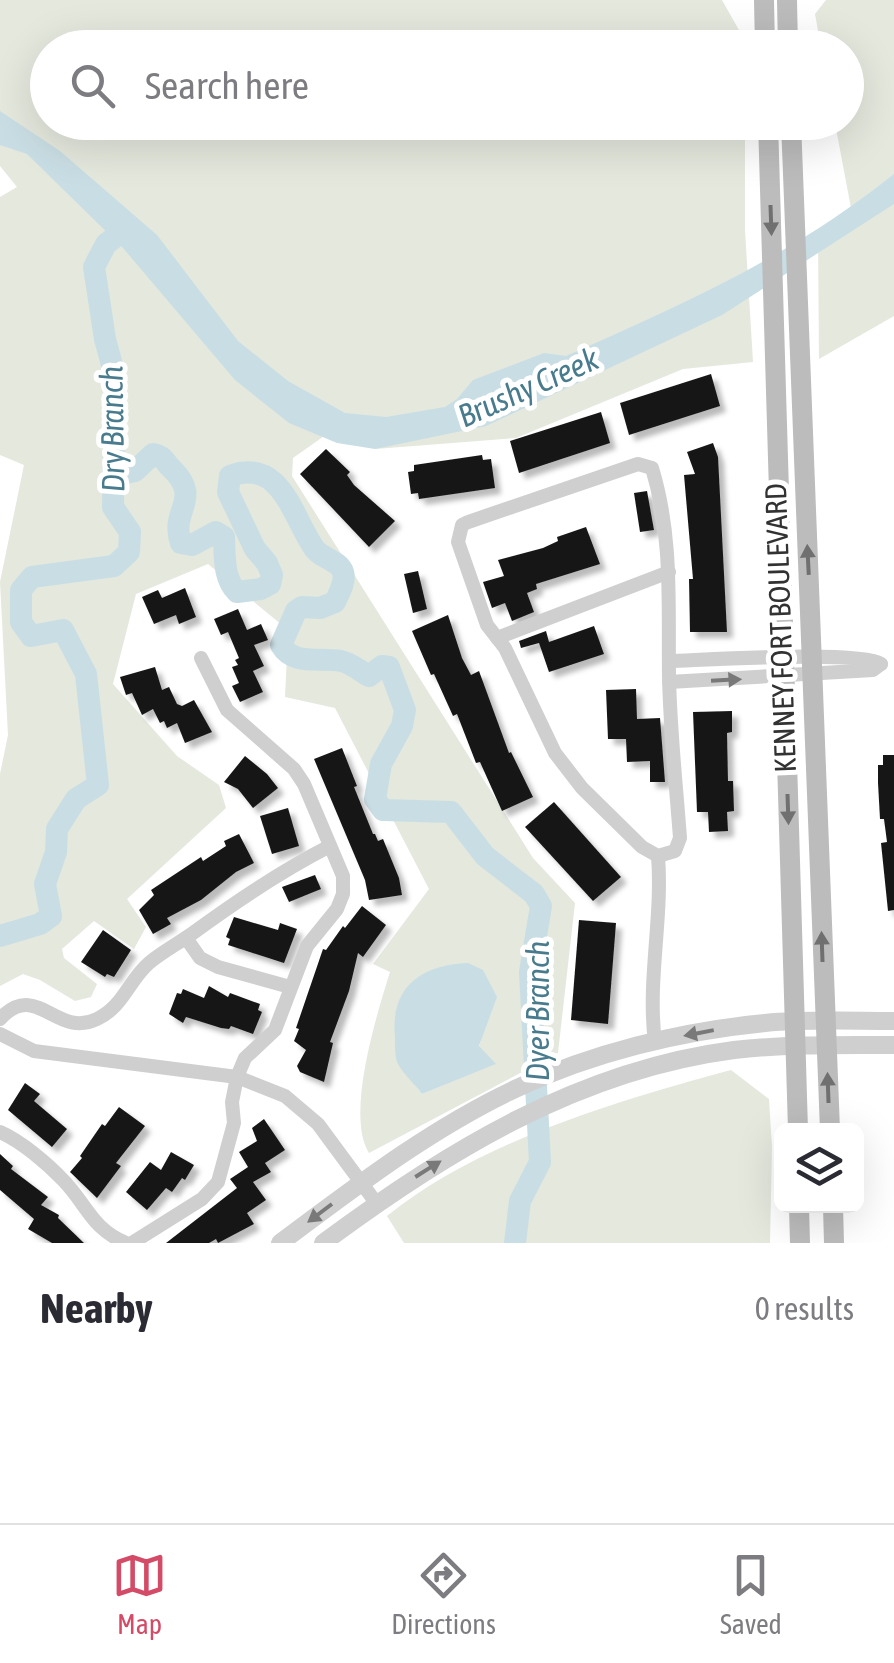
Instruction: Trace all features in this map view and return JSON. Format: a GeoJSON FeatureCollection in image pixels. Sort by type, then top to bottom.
{"type":"FeatureCollection","features":[{"type":"Feature","properties":{"kind":"main road"},"geometry":{"type":"LineString","coordinates":[[764,0],[765,30]]}},
{"type":"Feature","properties":{"kind":"main road"},"geometry":{"type":"LineString","coordinates":[[786,0],[787,30]]}},
{"type":"Feature","properties":{"kind":"main road","name":"KENNEY FORT BOULEVARD"},"geometry":{"type":"LineString","coordinates":[[769,140],[798,1123]]}},
{"type":"Feature","properties":{"kind":"main road","name":"KENNEY FORT BOULEVARD"},"geometry":{"type":"LineString","coordinates":[[792,140],[830,1123]]}},
{"type":"Feature","properties":{"kind":"main road"},"geometry":{"type":"LineString","coordinates":[[800,1213],[800,1243]]}},
{"type":"Feature","properties":{"kind":"main road"},"geometry":{"type":"LineString","coordinates":[[832,1213],[834,1243]]}},
{"type":"Feature","properties":{"kind":"street"},"geometry":{"type":"LineString","coordinates":[[646,465],[652,468],[661,499],[669,572],[669,682],[680,838],[675,851],[658,856],[642,847],[582,788],[555,754],[487,625],[458,542],[462,525],[468,522],[619,470],[646,465]]}},
{"type":"Feature","properties":{"kind":"street"},"geometry":{"type":"LineString","coordinates":[[497,638],[669,572]]}},
{"type":"Feature","properties":{"kind":"street"},"geometry":{"type":"LineString","coordinates":[[0,1132],[66,1183],[86,1214],[112,1237],[129,1243],[202,1199],[218,1182],[234,1124],[232,1102],[237,1077],[245,1058],[274,1030],[307,946],[337,909],[343,894],[343,876],[294,769],[227,710],[201,658]]}},
{"type":"Feature","properties":{"kind":"street"},"geometry":{"type":"LineString","coordinates":[[669,661],[813,666]]}},
{"type":"Feature","properties":{"kind":"street"},"geometry":{"type":"LineString","coordinates":[[669,682],[783,667]]}},
{"type":"Feature","properties":{"kind":"street"},"geometry":{"type":"LineString","coordinates":[[0,1019],[16,1004],[25,1003],[72,1022],[98,1019],[121,1001],[146,964],[272,876],[330,846]]}},
{"type":"Feature","properties":{"kind":"street"},"geometry":{"type":"LineString","coordinates":[[655,1042],[653,990],[661,892],[658,856]]}},
{"type":"Feature","properties":{"kind":"street"},"geometry":{"type":"LineString","coordinates":[[186,938],[200,958],[290,987]]}},
{"type":"Feature","properties":{"kind":"street"},"geometry":{"type":"LineString","coordinates":[[280,1243],[361,1182],[466,1115],[516,1089],[588,1062],[655,1042],[744,1026],[894,1021]]}},
{"type":"Feature","properties":{"kind":"street"},"geometry":{"type":"LineString","coordinates":[[0,1034],[34,1051],[80,1060],[237,1077],[285,1096],[318,1124],[377,1204]]}},
{"type":"Feature","properties":{"kind":"street"},"geometry":{"type":"LineString","coordinates":[[323,1243],[480,1137],[531,1111],[596,1086],[702,1056],[797,1046],[894,1044]]}},
{"type":"Feature","properties":{"kind":"shaded area"},"geometry":{"type":"Polygon","coordinates":[[[0,0],[722,0],[739,30],[30,30],[30,140],[745,140],[745,230],[753,362],[683,369],[516,438],[375,449],[327,434],[293,458],[292,476],[533,858],[575,903],[558,1053],[369,1153],[362,1136],[362,1090],[371,1038],[390,972],[373,964],[429,889],[335,708],[285,697],[287,656],[282,625],[208,564],[136,594],[113,684],[177,756],[219,785],[226,808],[127,899],[146,927],[134,949],[94,921],[62,949],[64,958],[97,984],[91,997],[75,1001],[23,974],[0,986],[0,774],[8,735],[0,582],[24,465],[0,455],[0,197],[17,187],[0,166],[0,0]],[[483,1033],[397,1061],[422,1094],[495,1064],[479,1047],[483,1033]]]}},
{"type":"Feature","properties":{"kind":"shaded area"},"geometry":{"type":"Polygon","coordinates":[[[826,0],[894,0],[894,316],[819,359],[818,232],[851,208],[838,140],[864,140],[864,30],[818,30],[815,14],[826,0]]]}},
{"type":"Feature","properties":{"kind":"shaded area"},"geometry":{"type":"Polygon","coordinates":[[[731,1070],[769,1099],[770,1243],[404,1243],[387,1216],[463,1166],[506,1145],[597,1110],[731,1070]]]}},
{"type":"Feature","properties":{"kind":"water","name":"Brushy Creek"},"geometry":{"type":"Polygon","coordinates":[[[0,111],[30,131],[30,140],[44,140],[60,151],[157,235],[238,341],[288,381],[345,413],[386,417],[445,407],[473,380],[544,353],[566,356],[695,297],[816,230],[894,174],[894,204],[722,315],[486,426],[375,449],[337,443],[289,423],[235,380],[123,248],[27,154],[0,145],[0,111]]]}},
{"type":"Feature","properties":{"kind":"water"},"geometry":{"type":"Polygon","coordinates":[[[468,963],[483,970],[497,997],[479,1046],[496,1064],[422,1094],[397,1062],[398,1004],[412,982],[423,974],[468,963]]]}},
{"type":"Feature","properties":{"kind":"building"},"geometry":{"type":"Polygon","coordinates":[[[711,374],[720,406],[629,435],[620,403],[711,374]]]}},
{"type":"Feature","properties":{"kind":"building"},"geometry":{"type":"Polygon","coordinates":[[[601,412],[610,443],[519,473],[510,441],[601,412]]]}},
{"type":"Feature","properties":{"kind":"building"},"geometry":{"type":"Polygon","coordinates":[[[713,443],[718,457],[727,632],[690,632],[689,579],[693,579],[684,475],[695,474],[687,452],[713,443]]]}},
{"type":"Feature","properties":{"kind":"building"},"geometry":{"type":"Polygon","coordinates":[[[326,449],[350,472],[347,475],[354,485],[395,521],[369,547],[300,474],[326,449]]]}},
{"type":"Feature","properties":{"kind":"building"},"geometry":{"type":"Polygon","coordinates":[[[482,455],[483,460],[491,459],[495,488],[419,499],[418,493],[411,494],[408,472],[414,471],[414,465],[482,455]]]}},
{"type":"Feature","properties":{"kind":"building"},"geometry":{"type":"Polygon","coordinates":[[[647,491],[654,530],[640,532],[634,493],[647,491]]]}},
{"type":"Feature","properties":{"kind":"building"},"geometry":{"type":"Polygon","coordinates":[[[586,527],[600,564],[536,584],[537,589],[527,593],[534,612],[512,621],[505,603],[492,608],[483,582],[504,576],[498,560],[543,548],[558,541],[557,537],[586,527]]]}},
{"type":"Feature","properties":{"kind":"building"},"geometry":{"type":"Polygon","coordinates":[[[418,571],[427,609],[413,613],[404,574],[418,571]]]}},
{"type":"Feature","properties":{"kind":"building"},"geometry":{"type":"Polygon","coordinates":[[[185,588],[196,617],[179,624],[176,615],[154,624],[142,597],[158,590],[162,598],[185,588]]]}},
{"type":"Feature","properties":{"kind":"building"},"geometry":{"type":"Polygon","coordinates":[[[238,609],[247,630],[261,624],[268,640],[254,645],[264,666],[253,671],[263,692],[240,702],[232,686],[239,683],[232,667],[238,665],[235,660],[239,658],[228,632],[221,635],[214,619],[238,609]]]}},
{"type":"Feature","properties":{"kind":"building"},"geometry":{"type":"Polygon","coordinates":[[[448,615],[462,658],[471,675],[479,671],[509,753],[533,797],[502,811],[480,762],[476,763],[457,714],[453,716],[412,631],[448,615]]]}},
{"type":"Feature","properties":{"kind":"building"},"geometry":{"type":"Polygon","coordinates":[[[594,626],[604,654],[549,672],[539,643],[521,648],[519,641],[546,631],[549,642],[594,626]]]}},
{"type":"Feature","properties":{"kind":"building"},"geometry":{"type":"Polygon","coordinates":[[[155,667],[162,690],[169,687],[182,706],[194,700],[212,732],[185,743],[177,723],[167,728],[153,709],[142,715],[132,693],[126,695],[120,677],[155,667]]]}},
{"type":"Feature","properties":{"kind":"building"},"geometry":{"type":"Polygon","coordinates":[[[636,689],[637,719],[660,718],[665,782],[650,782],[650,761],[627,762],[626,739],[608,739],[606,690],[636,689]]]}},
{"type":"Feature","properties":{"kind":"building"},"geometry":{"type":"Polygon","coordinates":[[[732,711],[732,732],[727,733],[728,781],[733,781],[734,811],[727,812],[728,831],[709,832],[708,812],[697,812],[693,712],[732,711]]]}},
{"type":"Feature","properties":{"kind":"building"},"geometry":{"type":"Polygon","coordinates":[[[342,748],[373,834],[378,841],[383,839],[402,895],[369,900],[365,880],[314,759],[342,748]]]}},
{"type":"Feature","properties":{"kind":"building"},"geometry":{"type":"Polygon","coordinates":[[[883,755],[894,755],[894,910],[888,911],[881,843],[887,842],[884,819],[880,819],[878,783],[878,765],[883,765],[883,755]]]}},
{"type":"Feature","properties":{"kind":"building"},"geometry":{"type":"Polygon","coordinates":[[[245,756],[278,788],[253,808],[238,789],[224,782],[245,756]]]}},
{"type":"Feature","properties":{"kind":"building"},"geometry":{"type":"Polygon","coordinates":[[[554,802],[621,877],[593,901],[525,827],[554,802]]]}},
{"type":"Feature","properties":{"kind":"building"},"geometry":{"type":"Polygon","coordinates":[[[288,808],[299,846],[272,854],[260,816],[288,808]]]}},
{"type":"Feature","properties":{"kind":"building"},"geometry":{"type":"Polygon","coordinates":[[[239,834],[254,863],[167,918],[171,924],[153,934],[139,910],[154,895],[151,890],[201,857],[203,861],[226,846],[224,841],[239,834]]]}},
{"type":"Feature","properties":{"kind":"building"},"geometry":{"type":"Polygon","coordinates":[[[315,875],[321,889],[289,902],[282,887],[315,875]]]}},
{"type":"Feature","properties":{"kind":"building"},"geometry":{"type":"Polygon","coordinates":[[[362,906],[386,925],[363,957],[358,953],[330,1042],[333,1043],[324,1082],[300,1072],[297,1066],[306,1050],[294,1041],[299,1029],[296,1028],[323,949],[362,906]]]}},
{"type":"Feature","properties":{"kind":"building"},"geometry":{"type":"Polygon","coordinates":[[[234,917],[278,930],[280,923],[297,929],[284,963],[228,945],[230,939],[226,937],[234,917]]]}},
{"type":"Feature","properties":{"kind":"building"},"geometry":{"type":"Polygon","coordinates":[[[579,920],[616,923],[608,1024],[571,1020],[579,920]]]}},
{"type":"Feature","properties":{"kind":"building"},"geometry":{"type":"Polygon","coordinates":[[[103,930],[131,950],[114,977],[105,977],[81,962],[103,930]]]}},
{"type":"Feature","properties":{"kind":"building"},"geometry":{"type":"Polygon","coordinates":[[[209,986],[228,997],[230,993],[260,1004],[258,1010],[262,1012],[253,1034],[186,1017],[183,1023],[169,1014],[177,993],[181,994],[183,989],[204,998],[209,986]]]}},
{"type":"Feature","properties":{"kind":"building"},"geometry":{"type":"Polygon","coordinates":[[[25,1083],[40,1094],[34,1101],[67,1129],[52,1147],[8,1110],[25,1083]]]}},
{"type":"Feature","properties":{"kind":"building"},"geometry":{"type":"Polygon","coordinates":[[[119,1107],[145,1126],[116,1163],[121,1166],[97,1198],[70,1172],[102,1124],[105,1126],[119,1107]]]}},
{"type":"Feature","properties":{"kind":"building"},"geometry":{"type":"Polygon","coordinates":[[[264,1119],[285,1150],[265,1163],[271,1172],[253,1182],[266,1200],[247,1213],[254,1224],[218,1243],[216,1239],[209,1243],[166,1243],[237,1188],[230,1179],[248,1167],[239,1152],[257,1141],[252,1128],[264,1119]]]}},
{"type":"Feature","properties":{"kind":"building"},"geometry":{"type":"Polygon","coordinates":[[[171,1152],[194,1165],[185,1180],[182,1178],[172,1192],[166,1188],[147,1210],[126,1192],[150,1162],[161,1170],[171,1152]]]}},
{"type":"Feature","properties":{"kind":"building"},"geometry":{"type":"Polygon","coordinates":[[[0,1154],[13,1166],[11,1169],[48,1197],[41,1205],[59,1215],[84,1243],[52,1243],[28,1229],[34,1219],[0,1190],[0,1154]]]}},
{"type":"Feature","properties":{"kind":"waterway","name":"Dry Branch"},"geometry":{"type":"LineString","coordinates":[[0,936],[40,924],[51,916],[45,884],[56,852],[57,829],[76,799],[98,785],[86,674],[63,630],[31,636],[21,622],[21,590],[32,577],[114,566],[129,552],[130,532],[113,507],[115,376],[94,267],[106,244],[128,227]]}},
{"type":"Feature","properties":{"kind":"waterway","name":"Dyer Branch"},"geometry":{"type":"LineString","coordinates":[[112,476],[135,471],[153,454],[163,459],[185,488],[178,531],[181,543],[192,545],[216,532],[224,537],[227,573],[237,592],[261,589],[270,584],[272,575],[228,492],[230,476],[247,472],[273,482],[314,548],[338,565],[344,576],[335,602],[296,611],[281,645],[292,656],[341,661],[369,676],[382,666],[389,667],[405,710],[402,726],[381,764],[375,799],[383,810],[451,812],[485,856],[534,894],[541,906],[530,972],[540,1162],[520,1201],[515,1243]]}}]}
